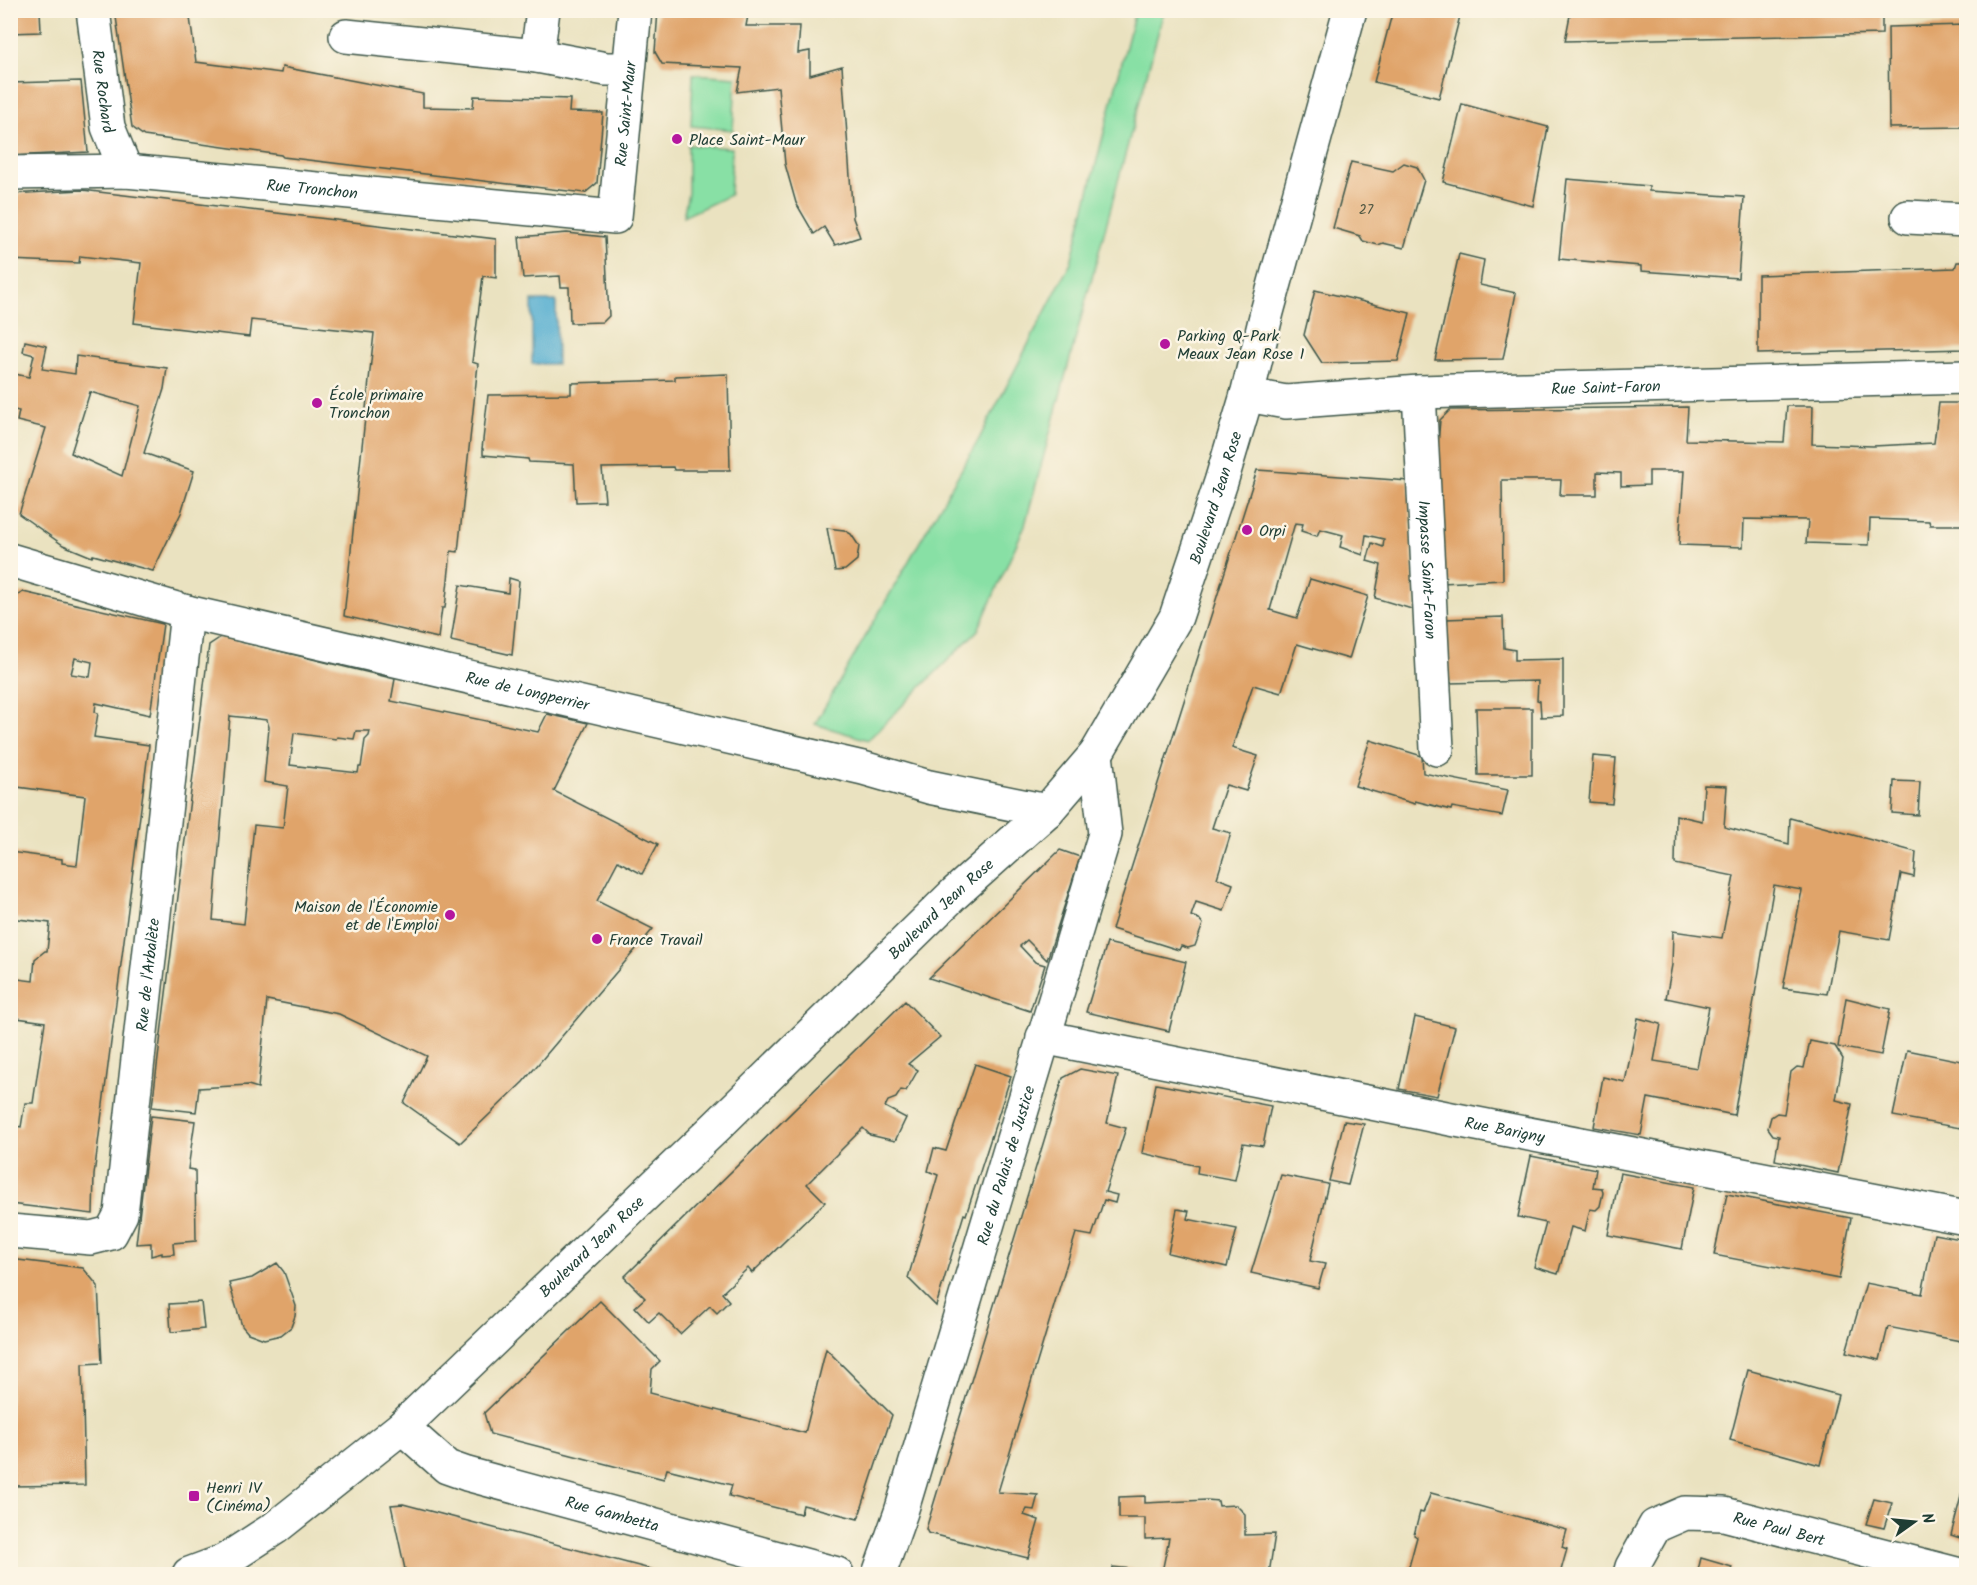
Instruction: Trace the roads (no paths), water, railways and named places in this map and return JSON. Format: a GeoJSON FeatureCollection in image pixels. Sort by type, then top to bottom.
{"type":"FeatureCollection","features":[{"type":"Feature","properties":{"kind":"street","name":"Rue Rochard"},"geometry":{"type":"LineString","coordinates":[[93,10],[108,127],[126,171]]}},
{"type":"Feature","properties":{"kind":"street"},"geometry":{"type":"LineString","coordinates":[[537,56],[543,10]]}},
{"type":"Feature","properties":{"kind":"street","name":"Rue Saint-Maur"},"geometry":{"type":"LineString","coordinates":[[615,217],[635,10]]}},
{"type":"Feature","properties":{"kind":"street","name":"Boulevard Jean Rose"},"geometry":{"type":"LineString","coordinates":[[189,1575],[224,1561],[275,1528],[402,1427],[717,1126],[954,894],[1047,811],[1096,754],[1176,618],[1247,395],[1267,312],[1350,10]]}},
{"type":"Feature","properties":{"kind":"street"},"geometry":{"type":"LineString","coordinates":[[346,36],[537,56],[606,69],[628,69]]}},
{"type":"Feature","properties":{"kind":"street","name":"Rue Tronchon"},"geometry":{"type":"LineString","coordinates":[[10,173],[126,171],[615,217]]}},
{"type":"Feature","properties":{"kind":"street"},"geometry":{"type":"LineString","coordinates":[[1908,218],[1966,220]]}},
{"type":"Feature","properties":{"kind":"street","name":"Rue Saint-Faron"},"geometry":{"type":"LineString","coordinates":[[1247,395],[1286,402],[1419,392],[1966,377]]}},
{"type":"Feature","properties":{"kind":"street","name":"Impasse Saint-Faron"},"geometry":{"type":"LineString","coordinates":[[1419,392],[1437,749]]}},
{"type":"Feature","properties":{"kind":"street","name":"Rue de Longperrier"},"geometry":{"type":"LineString","coordinates":[[10,560],[179,610],[863,768],[929,787],[1047,811]]}},
{"type":"Feature","properties":{"kind":"street","name":"Rue de l'Arbalète"},"geometry":{"type":"LineString","coordinates":[[10,1231],[91,1238],[111,1233],[121,1214],[179,610]]}},
{"type":"Feature","properties":{"kind":"street","name":"Rue du Palais de Justice"},"geometry":{"type":"LineString","coordinates":[[879,1575],[901,1512],[1105,834],[1096,754]]}},
{"type":"Feature","properties":{"kind":"street","name":"Rue Barigny"},"geometry":{"type":"LineString","coordinates":[[1043,1037],[1451,1119],[1966,1218]]}},
{"type":"Feature","properties":{"kind":"street","name":"Rue Gambetta"},"geometry":{"type":"LineString","coordinates":[[402,1427],[447,1467],[466,1474],[837,1575]]}},
{"type":"Feature","properties":{"kind":"street","name":"Rue Paul Bert"},"geometry":{"type":"LineString","coordinates":[[1630,1575],[1632,1567],[1655,1526],[1685,1513],[1724,1514],[1956,1575]]}},
{"type":"Feature","properties":{"kind":"water"},"geometry":{"type":"Polygon","coordinates":[[[532,301],[556,301],[557,364],[532,364],[532,301]]]}},
{"type":"Feature","properties":{"kind":"place","name":"Place Saint-Maur"},"geometry":{"type":"Point","coordinates":[677,139]}},
{"type":"Feature","properties":{"kind":"place","name":"Parking Q-Park Meaux Jean Rose 1"},"geometry":{"type":"Point","coordinates":[1165,344]}},
{"type":"Feature","properties":{"kind":"place","name":"École primaire Tronchon"},"geometry":{"type":"Point","coordinates":[317,403]}},
{"type":"Feature","properties":{"kind":"place","name":"Orpi"},"geometry":{"type":"Point","coordinates":[1247,530]}},
{"type":"Feature","properties":{"kind":"place","name":"Maison de l'Économie et de l'Emploi"},"geometry":{"type":"Point","coordinates":[450,915]}},
{"type":"Feature","properties":{"kind":"place","name":"France Travail"},"geometry":{"type":"Point","coordinates":[597,939]}},
{"type":"Feature","properties":{"kind":"place","name":"Henri IV (Cinéma)"},"geometry":{"type":"Point","coordinates":[194,1496]}}]}
